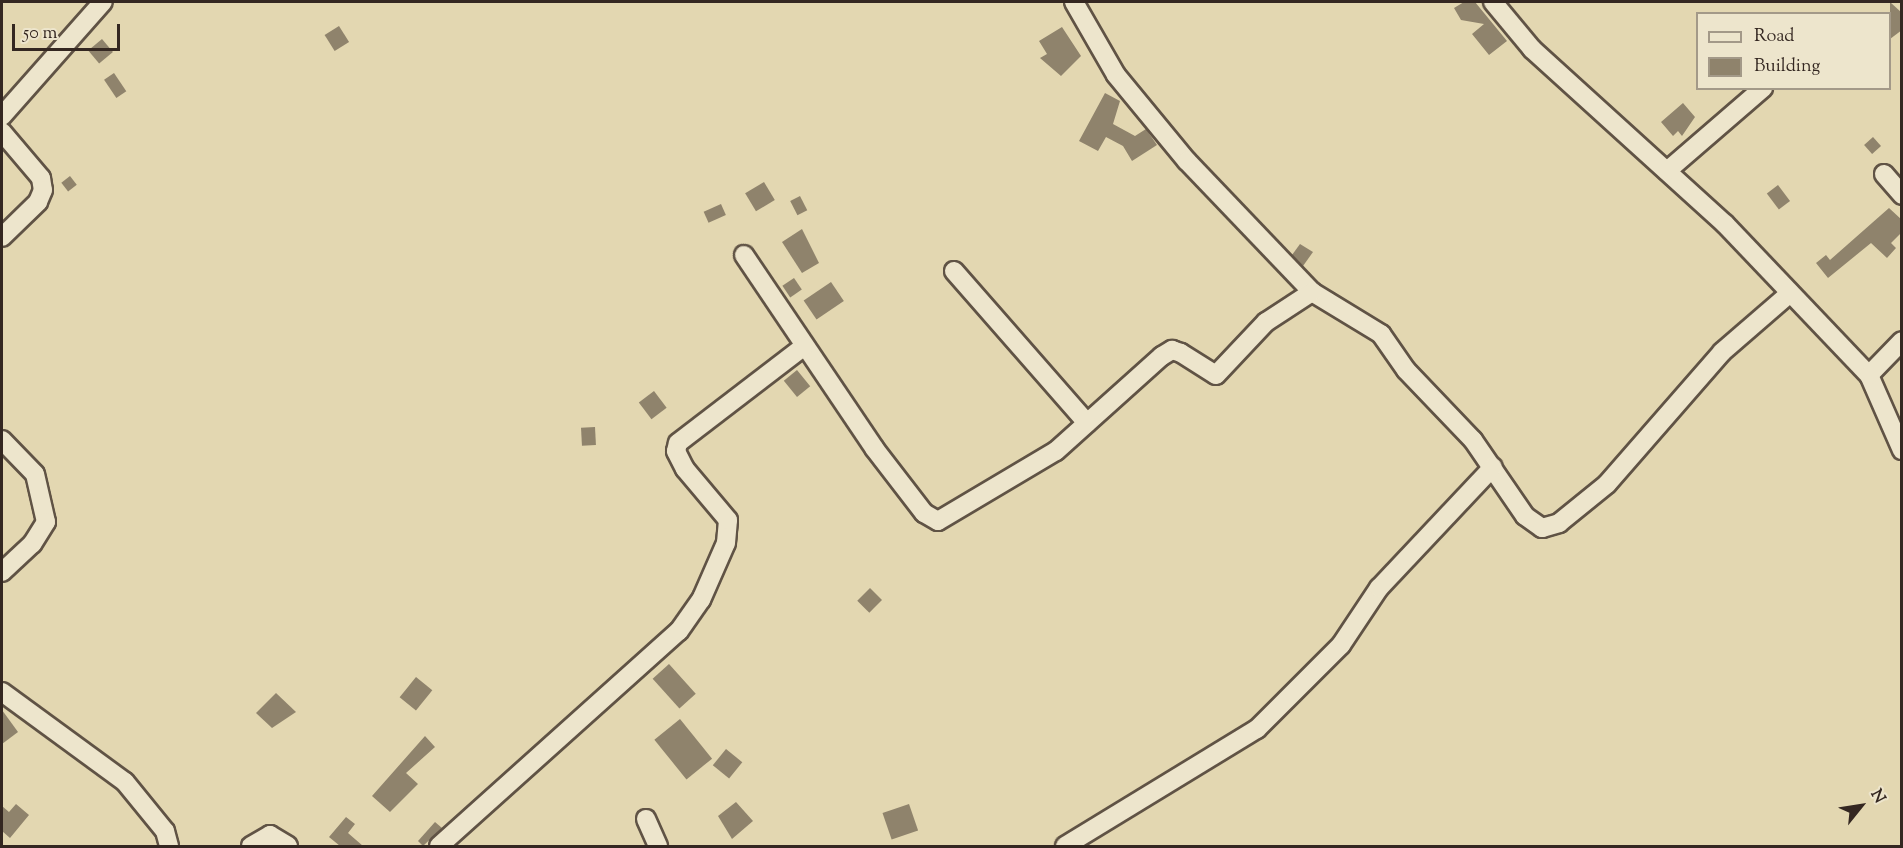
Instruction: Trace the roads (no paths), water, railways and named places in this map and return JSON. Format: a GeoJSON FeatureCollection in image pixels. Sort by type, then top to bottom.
{"type":"FeatureCollection","features":[{"type":"Feature","properties":{"kind":"street"},"geometry":{"type":"LineString","coordinates":[[2,116],[103,2]]}},
{"type":"Feature","properties":{"kind":"street"},"geometry":{"type":"LineString","coordinates":[[1074,2],[1116,75],[1187,161],[1312,292],[1381,334],[1492,467],[1525,516],[1542,528],[1559,523],[1635,455],[1722,352],[1790,293]]}},
{"type":"Feature","properties":{"kind":"street"},"geometry":{"type":"LineString","coordinates":[[1493,2],[1532,49],[1667,171],[1869,375],[1902,450]]}},
{"type":"Feature","properties":{"kind":"street"},"geometry":{"type":"LineString","coordinates":[[1667,171],[1761,90]]}},
{"type":"Feature","properties":{"kind":"street"},"geometry":{"type":"LineString","coordinates":[[2,132],[40,178],[43,190],[38,202],[2,237]]}},
{"type":"Feature","properties":{"kind":"street"},"geometry":{"type":"LineString","coordinates":[[1884,174],[1902,195]]}},
{"type":"Feature","properties":{"kind":"street"},"geometry":{"type":"LineString","coordinates":[[744,255],[803,347],[919,506],[938,521],[1056,451],[1172,350],[1216,375],[1266,322],[1312,292]]}},
{"type":"Feature","properties":{"kind":"street"},"geometry":{"type":"LineString","coordinates":[[954,271],[1087,423]]}},
{"type":"Feature","properties":{"kind":"street"},"geometry":{"type":"LineString","coordinates":[[1869,375],[1902,341]]}},
{"type":"Feature","properties":{"kind":"street"},"geometry":{"type":"LineString","coordinates":[[439,846],[679,631],[701,600],[726,543],[728,520],[685,469],[676,451],[678,443],[803,347]]}},
{"type":"Feature","properties":{"kind":"street"},"geometry":{"type":"LineString","coordinates":[[2,440],[35,474],[46,522],[32,544],[2,572]]}},
{"type":"Feature","properties":{"kind":"street"},"geometry":{"type":"LineString","coordinates":[[1065,846],[1257,729],[1341,645],[1379,588],[1492,467]]}},
{"type":"Feature","properties":{"kind":"street"},"geometry":{"type":"LineString","coordinates":[[2,692],[124,782],[165,831],[169,846]]}},
{"type":"Feature","properties":{"kind":"street"},"geometry":{"type":"LineString","coordinates":[[646,819],[658,846]]}},
{"type":"Feature","properties":{"kind":"street"},"geometry":{"type":"LineString","coordinates":[[251,846],[270,835],[288,846]]}}]}
